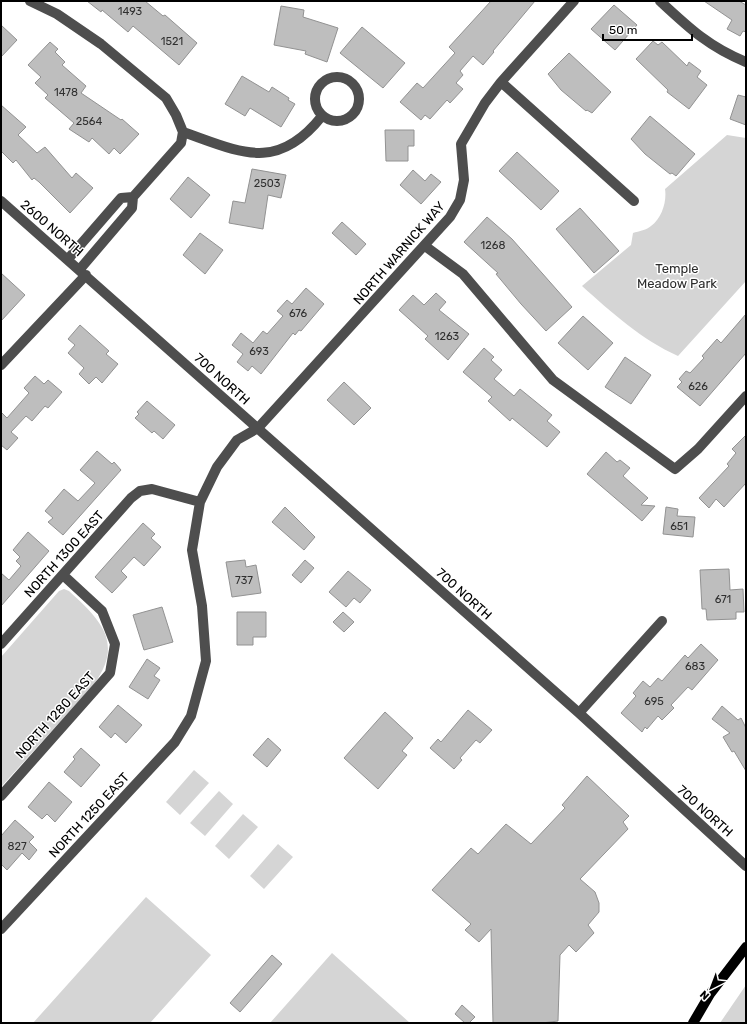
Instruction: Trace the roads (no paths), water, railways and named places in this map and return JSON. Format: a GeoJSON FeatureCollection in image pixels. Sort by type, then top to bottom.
{"type":"FeatureCollection","features":[{"type":"Feature","properties":{"kind":"main road"},"geometry":{"type":"LineString","coordinates":[[693,1023],[710,994],[746,948]]}},
{"type":"Feature","properties":{"kind":"street"},"geometry":{"type":"LineString","coordinates":[[1,364],[83,272],[132,208],[132,197],[181,143],[183,132],[176,115],[166,98],[101,44],[57,14],[30,1]]}},
{"type":"Feature","properties":{"kind":"street","name":"NORTH WARNICK WAY"},"geometry":{"type":"LineString","coordinates":[[258,428],[450,217],[460,200],[464,180],[460,144],[485,102],[501,82],[574,1]]}},
{"type":"Feature","properties":{"kind":"street"},"geometry":{"type":"LineString","coordinates":[[660,1],[698,36],[724,53],[746,62]]}},
{"type":"Feature","properties":{"kind":"street"},"geometry":{"type":"LineString","coordinates":[[337,76],[352,82],[359,94],[357,108],[354,114],[348,118],[334,121],[322,116],[314,102],[315,94],[323,81],[330,77],[337,76]]}},
{"type":"Feature","properties":{"kind":"street"},"geometry":{"type":"LineString","coordinates":[[501,82],[634,201]]}},
{"type":"Feature","properties":{"kind":"street"},"geometry":{"type":"LineString","coordinates":[[183,132],[236,151],[270,153],[294,144],[322,116]]}},
{"type":"Feature","properties":{"kind":"street"},"geometry":{"type":"LineString","coordinates":[[68,259],[121,198],[132,197]]}},
{"type":"Feature","properties":{"kind":"street","name":"2600 NORTH"},"geometry":{"type":"LineString","coordinates":[[1,201],[163,344]]}},
{"type":"Feature","properties":{"kind":"street"},"geometry":{"type":"LineString","coordinates":[[425,246],[463,274],[553,380],[675,469],[698,449],[746,396]]}},
{"type":"Feature","properties":{"kind":"street","name":"700 NORTH"},"geometry":{"type":"LineString","coordinates":[[163,344],[579,713],[746,866]]}},
{"type":"Feature","properties":{"kind":"street"},"geometry":{"type":"LineString","coordinates":[[200,502],[217,467],[237,440],[258,428]]}},
{"type":"Feature","properties":{"kind":"street","name":"NORTH 1300 EAST"},"geometry":{"type":"LineString","coordinates":[[1,644],[131,498],[140,491],[152,489],[200,502]]}},
{"type":"Feature","properties":{"kind":"street","name":"NORTH 1250 EAST"},"geometry":{"type":"LineString","coordinates":[[1,929],[175,742],[191,716],[206,661],[202,606],[192,550],[200,502]]}},
{"type":"Feature","properties":{"kind":"street","name":"NORTH 1280 EAST"},"geometry":{"type":"LineString","coordinates":[[1,796],[110,673],[115,644],[102,611],[63,575]]}},
{"type":"Feature","properties":{"kind":"street"},"geometry":{"type":"LineString","coordinates":[[579,713],[662,621]]}},
{"type":"Feature","properties":{"kind":"park label","name":"Temple Meadow Park"},"geometry":{"type":"Point","coordinates":[677,276]}}]}
